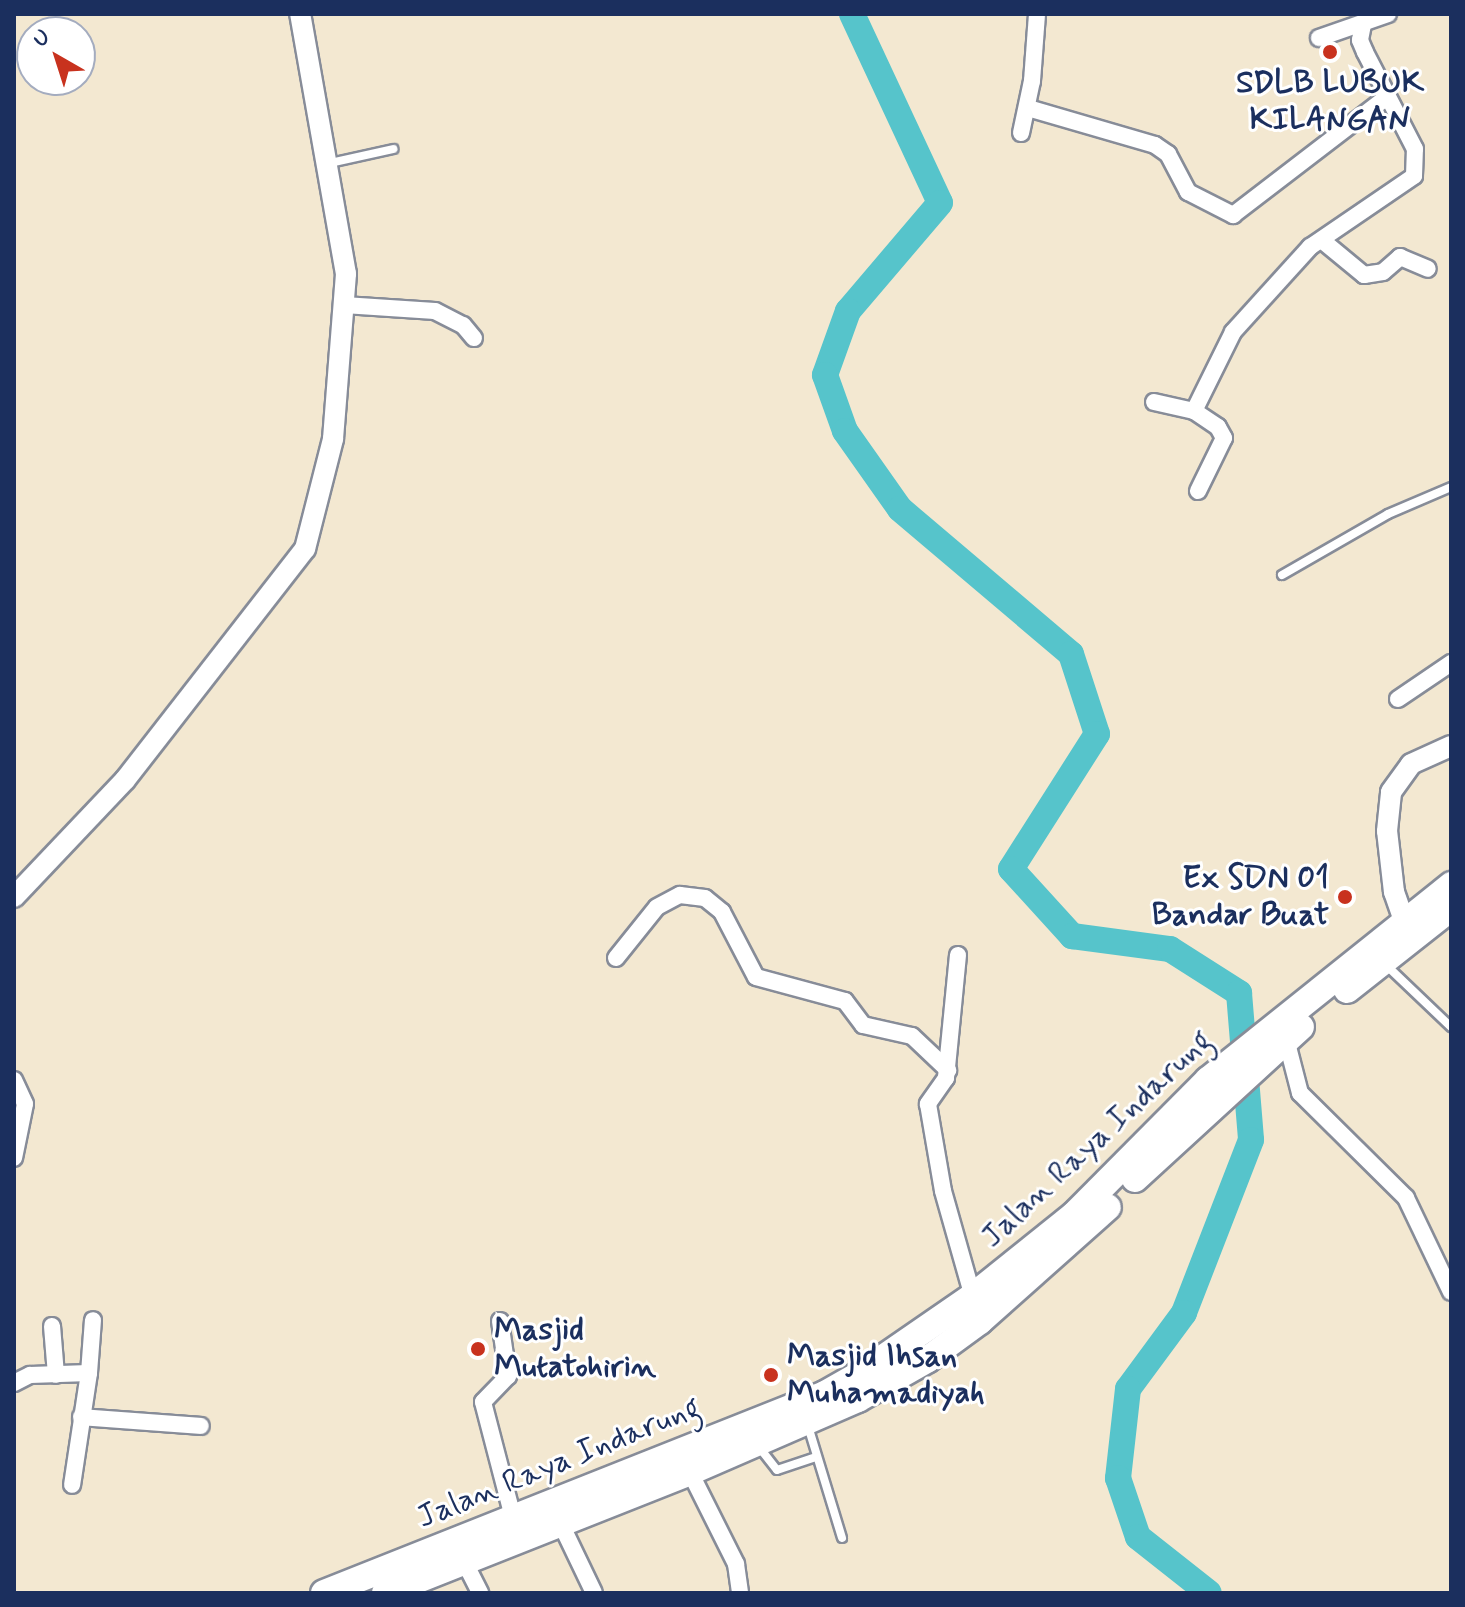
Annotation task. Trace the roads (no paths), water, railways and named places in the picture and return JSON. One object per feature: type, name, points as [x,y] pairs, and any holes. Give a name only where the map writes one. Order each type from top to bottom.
[{"type":"highway","name":"Jalan Raya Indarung","points":[[324,1593],[825,1394],[977,1308],[1085,1230],[1278,1038],[1407,930],[1451,885]]},
{"type":"highway","name":"Jalan Raya Indarung","points":[[385,1593],[690,1472],[807,1421],[928,1359],[1208,1080],[1278,1038],[1383,961],[1407,930],[1451,908]]},
{"type":"street","points":[[14,897],[125,780],[305,549],[333,439],[346,274],[330,163],[300,14]]},
{"type":"street","points":[[1021,133],[1028,108],[1037,14]]},
{"type":"street","points":[[1319,38],[1388,14]]},
{"type":"street","points":[[1194,411],[1238,325],[1310,247],[1324,242],[1414,176],[1415,149],[1360,40],[1363,24]]},
{"type":"street","points":[[1028,108],[1155,145],[1168,154],[1188,192],[1233,215],[1388,96]]},
{"type":"street","points":[[1324,242],[1364,275],[1383,272],[1400,257],[1428,269]]},
{"type":"street","points":[[344,305],[435,311],[463,325],[474,338]]},
{"type":"street","points":[[1154,402],[1194,411],[1218,427],[1224,438],[1198,491]]},
{"type":"street","points":[[1398,699],[1451,663]]},
{"type":"street","points":[[1407,930],[1387,831],[1391,792],[1411,764],[1451,746]]},
{"type":"street","points":[[616,958],[657,907],[680,895],[705,898],[722,912],[756,977],[845,1001],[863,1025],[912,1036],[948,1070]]},
{"type":"street","points":[[958,955],[948,1070],[928,1104],[936,1161],[977,1308]]},
{"type":"street","points":[[1278,1038],[1300,1093],[1406,1198],[1451,1292]]},
{"type":"street","points":[[14,1080],[25,1104],[14,1158]]},
{"type":"street","points":[[72,1485],[89,1373],[93,1320]]},
{"type":"street","points":[[500,1321],[508,1376],[483,1402],[513,1517]]},
{"type":"street","points":[[52,1326],[56,1375]]},
{"type":"street","points":[[14,1383],[30,1375],[89,1373]]},
{"type":"street","points":[[81,1417],[201,1426]]},
{"type":"street","points":[[690,1472],[736,1564],[740,1593]]},
{"type":"street","points":[[561,1524],[594,1593]]},
{"type":"street","points":[[464,1561],[480,1593]]},
{"type":"lane","points":[[330,163],[393,149]]},
{"type":"lane","points":[[1282,575],[1388,514],[1451,487]]},
{"type":"lane","points":[[1383,961],[1451,1027]]},
{"type":"lane","points":[[807,1421],[842,1538]]},
{"type":"lane","points":[[757,1443],[777,1470],[816,1457]]},
{"type":"waterway","points":[[852,14],[940,203],[848,311],[825,375],[845,431],[900,509],[1071,654],[1097,734],[1011,869],[1072,936],[1170,949],[1239,993],[1251,1140],[1184,1313],[1128,1389],[1118,1478],[1138,1537],[1209,1593]]},
{"type":"place","name":"SDLB LUBUK KILANGAN","points":[[1330,52]]},
{"type":"place","name":"Ex SDN 01 Bandar Buat","points":[[1345,897]]},
{"type":"place","name":"Masjid Mutatohirin","points":[[478,1349]]},
{"type":"place","name":"Masjid Ihsan Muhamadiyah","points":[[771,1375]]}]
